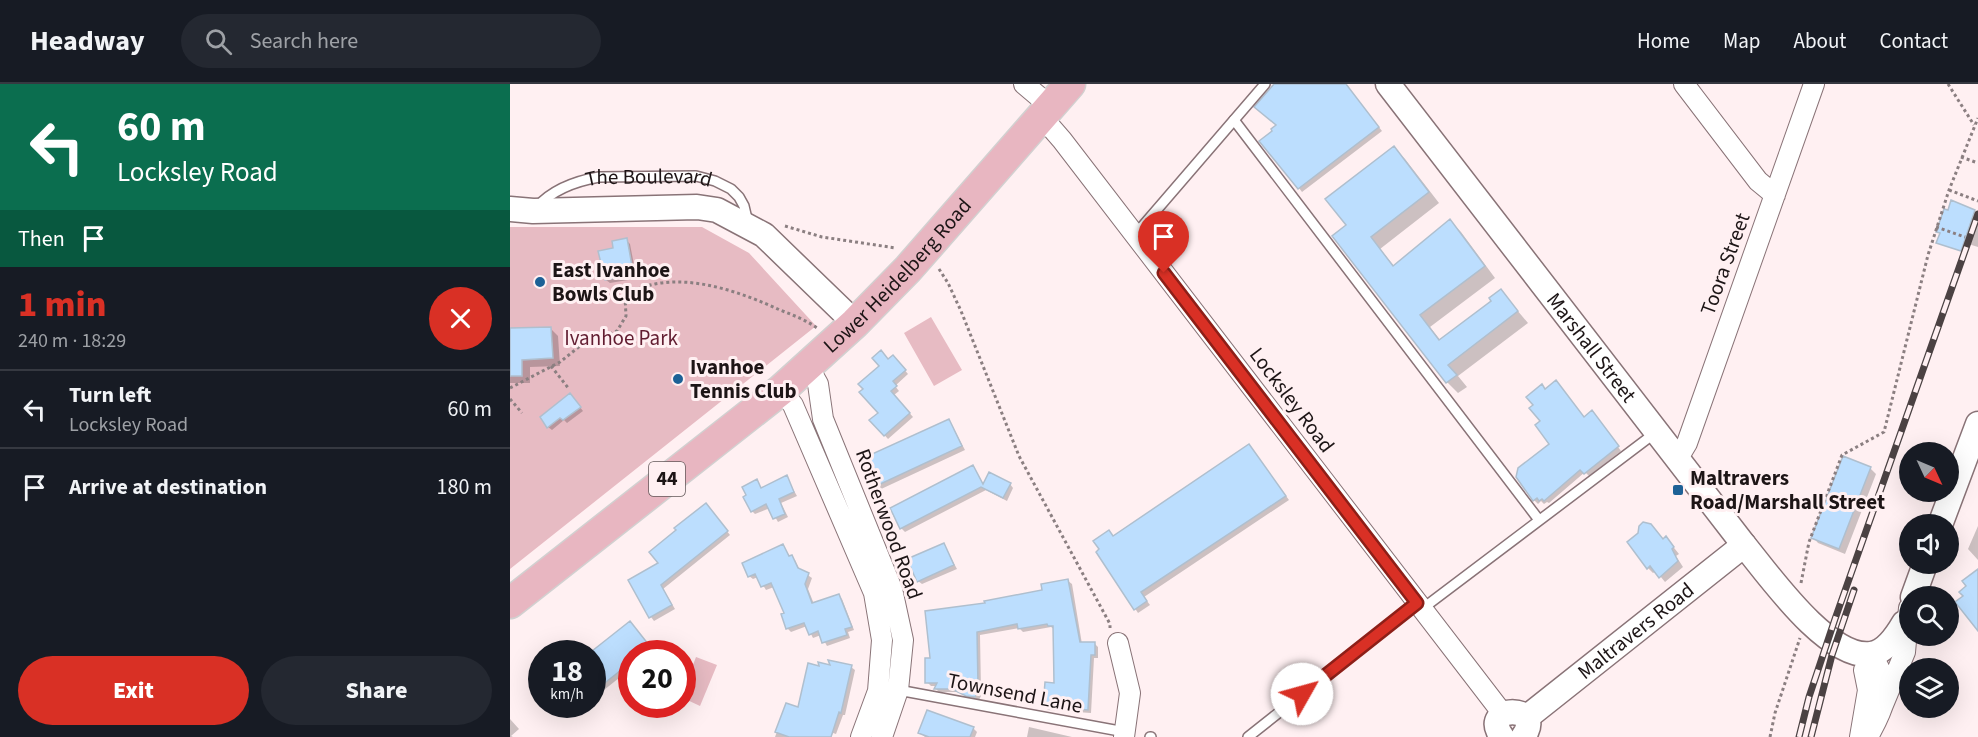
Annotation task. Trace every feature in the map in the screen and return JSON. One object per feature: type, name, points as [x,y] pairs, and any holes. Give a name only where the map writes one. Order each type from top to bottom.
[{"type":"main road","name":"Lower Heidelberg Road","points":[[510,603],[781,390],[845,332],[914,262],[1070,84]]},
{"type":"street","name":"Locksley Road","points":[[1024,84],[1046,112],[1062,140],[1420,606],[1509,730]]},
{"type":"street","name":"Marshall Street","points":[[1388,84],[1744,545],[1800,609],[1836,643],[1862,653],[1872,664]]},
{"type":"street","points":[[1684,84],[1758,181],[1775,195]]},
{"type":"street","name":"Toora Street","points":[[1677,458],[1687,442],[1814,84]]},
{"type":"street","name":"The Boulevard","points":[[521,210],[706,208],[717,210],[756,230],[845,332]]},
{"type":"street","name":"Rotherwood Road","points":[[808,366],[818,384],[823,419],[891,589],[903,640],[898,690],[882,737]]},
{"type":"street","name":"Rotherwood Road","points":[[781,390],[793,405],[874,593],[882,640],[878,691],[861,737]]},
{"type":"street","points":[[1944,514],[1978,424]]},
{"type":"street","name":"Maltravers Road","points":[[1509,730],[1744,545]]},
{"type":"street","points":[[1872,664],[1888,663],[1899,636]]},
{"type":"street","points":[[1114,638],[1130,693],[1124,734]]},
{"type":"street","points":[[1868,737],[1905,652],[1905,646]]},
{"type":"street","points":[[1872,664],[1885,681],[1886,692],[1880,712]]},
{"type":"street","points":[[1860,737],[1872,664]]},
{"type":"lane","points":[[1135,235],[1265,84]]},
{"type":"lane","points":[[1234,120],[1539,520]]},
{"type":"lane","name":"The Boulevard","points":[[521,210],[560,189],[599,177],[696,176],[715,181],[739,197],[756,230]]},
{"type":"lane","points":[[1248,737],[1420,606],[1657,431]]},
{"type":"lane","name":"Townsend Lane","points":[[898,690],[1124,734]]},
{"type":"path","points":[[1948,84],[1974,124]]},
{"type":"path","points":[[1770,737],[1800,609],[1809,542],[1842,455],[1884,432],[1936,227],[1961,157],[1978,118]]},
{"type":"path","points":[[1961,157],[1978,163]]},
{"type":"path","points":[[1949,190],[1976,200]]},
{"type":"path","points":[[756,230],[779,225],[822,237],[890,245],[897,249]]},
{"type":"path","points":[[1936,227],[1965,237]]},
{"type":"path","points":[[938,268],[961,311],[1019,456],[1110,624],[1114,638]]},
{"type":"path","points":[[510,388],[551,366],[580,346],[616,332],[626,316],[625,296],[628,292],[657,284],[692,283],[726,290],[811,323],[845,332]]},
{"type":"path","points":[[551,366],[569,389]]},
{"type":"path","points":[[510,399],[522,413]]},
{"type":"green space","name":"Ivanhoe Park","points":[[510,227],[702,227],[749,253],[816,326],[510,569]]},
{"type":"green space","points":[[931,317],[962,370],[934,386],[904,333]]},
{"type":"green space","points":[[696,657],[717,665],[700,706],[696,704]]},
{"type":"building","points":[[1274,84],[1346,84],[1379,127],[1298,189],[1259,141],[1276,125],[1254,107]]},
{"type":"building","points":[[1394,146],[1429,192],[1371,237],[1393,266],[1450,219],[1485,266],[1420,315],[1439,340],[1491,301],[1489,298],[1501,289],[1518,311],[1448,365],[1457,375],[1446,383],[1332,236],[1346,225],[1325,199]]},
{"type":"building","points":[[1951,200],[1975,210],[1961,251],[1936,243],[1940,233],[1936,232],[1944,209],[1948,210]]},
{"type":"building","points":[[627,238],[632,275],[605,280],[598,251],[613,248],[612,241]]},
{"type":"building","name":"East Ivanhoe Bowls Club","points":[[551,327],[553,358],[522,360],[522,376],[510,376],[510,328]]},
{"type":"building","points":[[881,350],[888,359],[893,355],[906,370],[893,381],[897,386],[891,391],[910,413],[884,436],[869,420],[878,413],[859,392],[863,389],[858,384],[879,366],[872,358]]},
{"type":"building","points":[[1556,380],[1584,417],[1592,410],[1619,446],[1584,474],[1580,470],[1544,501],[1542,499],[1539,501],[1537,498],[1533,501],[1516,477],[1518,468],[1549,444],[1535,425],[1540,421],[1529,408],[1533,405],[1526,397],[1542,384],[1545,389]]},
{"type":"building","points":[[570,393],[581,407],[547,428],[540,417]]},
{"type":"building","points":[[949,419],[962,446],[874,487],[861,459]]},
{"type":"building","points":[[1249,444],[1286,496],[1141,592],[1147,601],[1134,610],[1096,552],[1099,549],[1093,541],[1109,530],[1113,536]]},
{"type":"building","points":[[1843,456],[1871,467],[1839,549],[1811,538]]},
{"type":"building","points":[[973,465],[983,484],[989,472],[1011,483],[1003,498],[981,487],[900,529],[890,508]]},
{"type":"building","points":[[787,475],[794,492],[779,499],[785,514],[773,519],[766,504],[751,512],[743,497],[746,495],[742,487],[757,479],[761,488]]},
{"type":"building","points":[[706,503],[728,531],[661,585],[672,605],[649,618],[628,580],[658,563],[649,552],[676,530],[674,528]]},
{"type":"building","points":[[1643,522],[1651,524],[1663,539],[1666,536],[1674,547],[1672,549],[1678,561],[1659,578],[1650,566],[1647,569],[1627,542],[1638,533],[1639,526]]},
{"type":"building","points":[[944,543],[954,565],[917,582],[907,559]]},
{"type":"building","points":[[783,544],[789,556],[792,555],[798,568],[809,573],[805,584],[812,603],[839,594],[852,627],[845,629],[847,635],[822,643],[818,631],[809,635],[804,623],[786,629],[781,614],[784,613],[771,583],[761,587],[755,574],[748,577],[742,563]]},
{"type":"building","points":[[1978,569],[1978,631],[1959,607],[1959,599],[1963,596],[1959,592],[1966,586],[1962,581]]},
{"type":"building","points":[[1068,579],[1080,642],[1095,642],[1095,655],[1091,655],[1088,710],[1043,706],[1045,682],[1054,683],[1053,626],[1047,624],[1018,629],[1017,624],[977,632],[978,686],[980,687],[975,697],[966,696],[952,689],[934,689],[937,683],[925,683],[925,658],[930,658],[925,611],[985,603],[984,601],[1042,590],[1041,584]]},
{"type":"building","points":[[630,621],[645,640],[618,640],[618,673],[606,682],[606,640]]},
{"type":"building","points":[[828,660],[852,665],[841,713],[839,712],[831,737],[789,737],[775,732],[786,703],[798,707],[808,663],[819,666],[818,662],[830,665]]},
{"type":"building","points":[[927,710],[974,727],[970,737],[929,737],[918,733]]},
{"type":"railway","points":[[1799,737],[1809,697],[1835,619],[1978,214]]},
{"type":"railway","points":[[1811,737],[1832,655],[1854,590]]},
{"type":"place","name":"East Ivanhoe Bowls Club","points":[[540,282]]},
{"type":"place","name":"Ivanhoe Tennis Club","points":[[678,379]]},
{"type":"place","name":"Maltravers Road/Marshall Street","points":[[1678,490]]},
{"type":"route","points":[[1164,273],[1417,603],[1302,694]]}]
